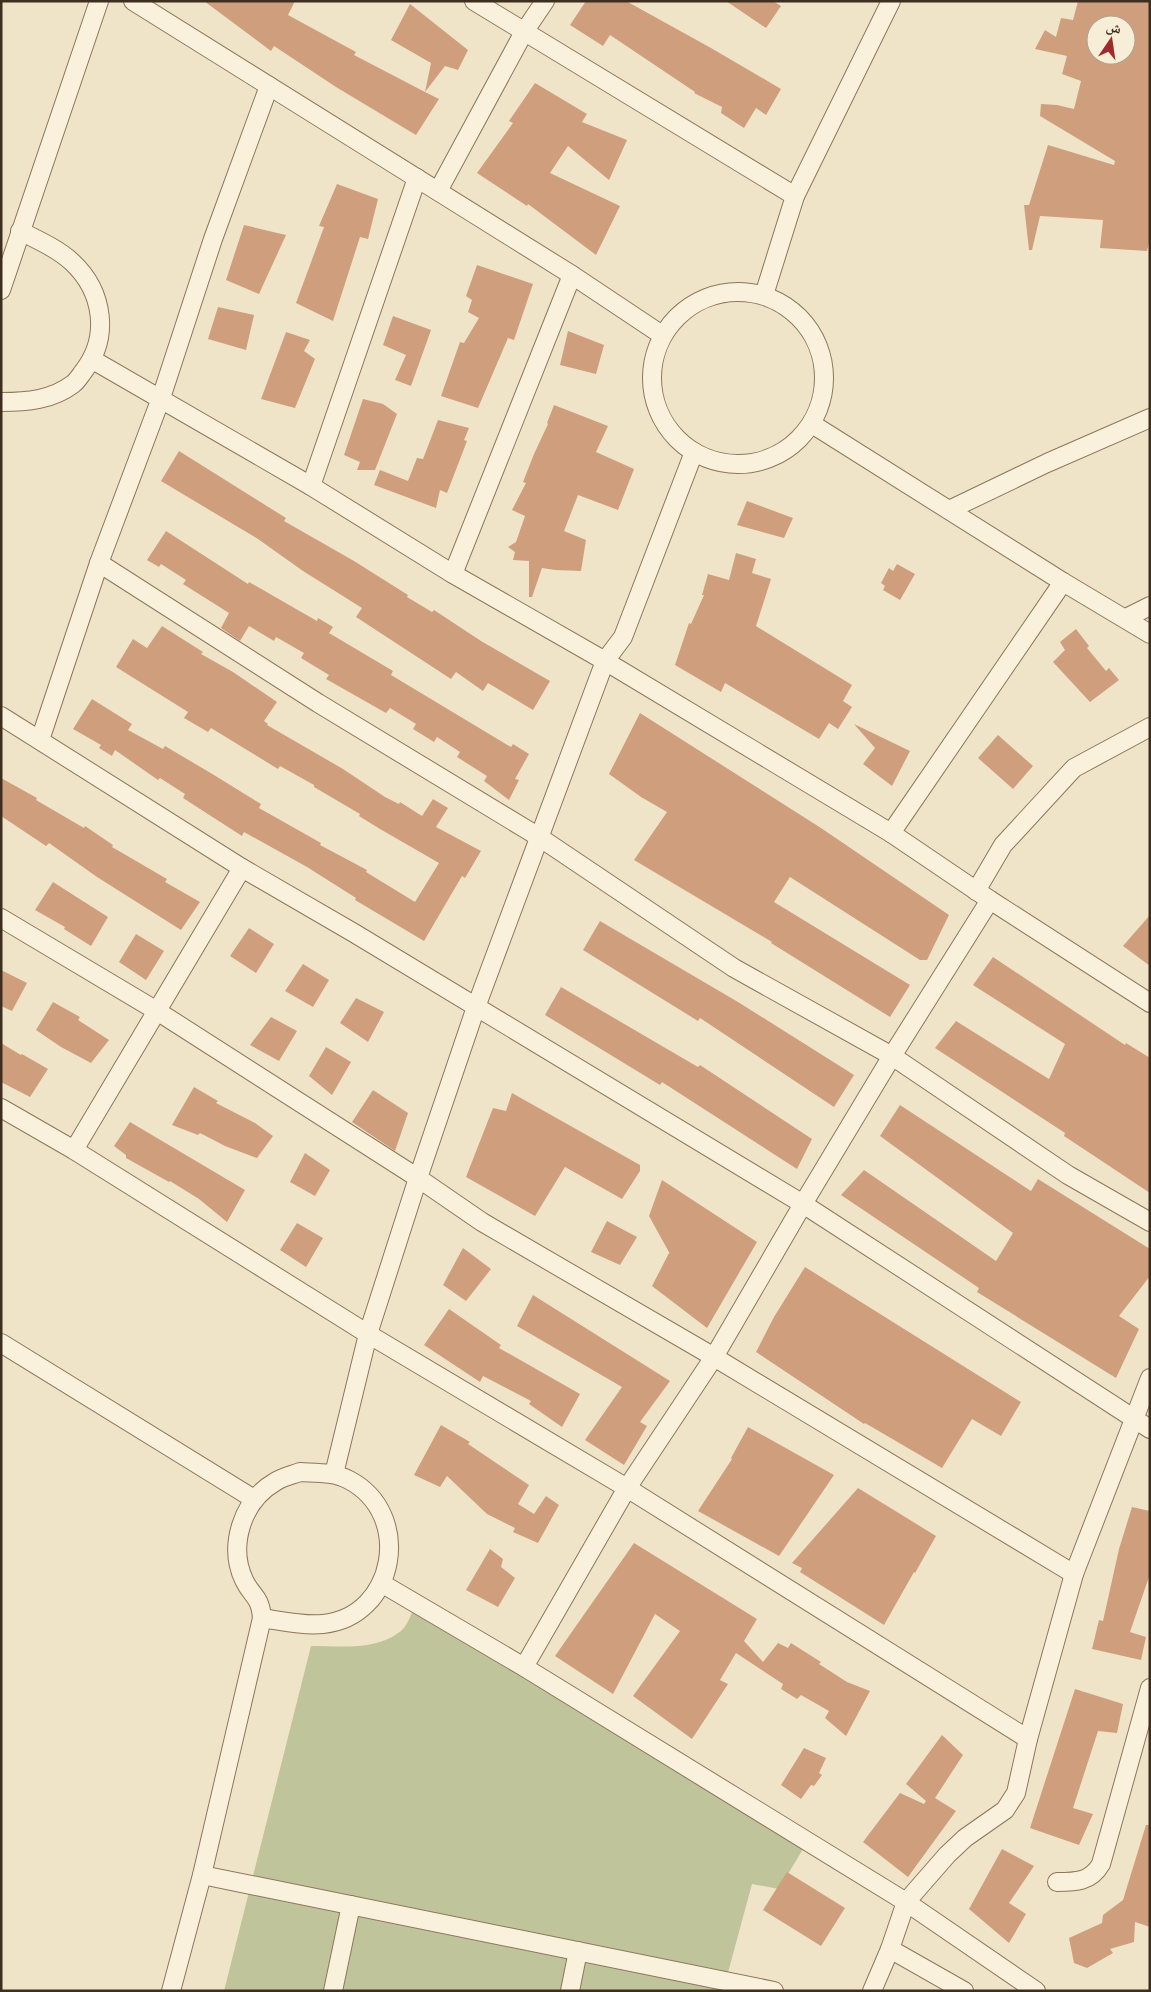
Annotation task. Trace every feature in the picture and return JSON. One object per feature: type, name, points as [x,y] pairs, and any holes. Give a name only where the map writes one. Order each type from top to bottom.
[{"type":"street","points":[[1,290],[99,1]]},
{"type":"street","points":[[133,1],[572,275],[662,335]]},
{"type":"street","points":[[474,1],[795,196]]},
{"type":"street","points":[[438,191],[524,32],[545,1]]},
{"type":"street","points":[[764,295],[795,196],[889,2]]},
{"type":"street","points":[[40,740],[99,563],[161,398],[213,239],[269,86]]},
{"type":"street","points":[[311,486],[417,178]]},
{"type":"street","points":[[1,402],[28,402],[51,396],[74,383],[93,360],[100,333],[99,307],[89,283],[72,262],[56,250],[20,231]]},
{"type":"street","points":[[453,574],[572,275]]},
{"type":"street","points":[[733,292],[764,295],[801,318],[816,340],[824,366],[824,392],[812,424],[800,439],[777,455],[750,464],[723,463],[694,452],[675,437],[659,415],[652,388],[653,361],[662,335],[675,318],[692,304],[712,295],[733,292]]},
{"type":"street","points":[[93,360],[311,486],[453,574],[605,661],[891,833],[983,896],[1150,1003]]},
{"type":"street","points":[[949,510],[1047,463],[1150,418]]},
{"type":"street","points":[[812,424],[1063,582],[1150,634]]},
{"type":"street","points":[[334,1474],[368,1334],[476,1007],[605,661],[623,637],[694,452]]},
{"type":"street","points":[[99,563],[318,703],[539,837],[734,968],[892,1056],[1068,1175],[1150,1222]]},
{"type":"street","points":[[891,833],[1063,582]]},
{"type":"street","points":[[1126,618],[1150,606]]},
{"type":"street","points":[[1,716],[242,868],[354,933],[803,1204],[1142,1424]]},
{"type":"street","points":[[524,1667],[627,1488],[714,1357],[892,1056],[983,896],[1003,846],[1074,768],[1150,727]]},
{"type":"street","points":[[74,1150],[242,868]]},
{"type":"street","points":[[1,918],[157,1011],[418,1178],[482,1222],[714,1357],[1074,1574]]},
{"type":"street","points":[[1,1108],[74,1150],[368,1334],[627,1488],[1028,1740]]},
{"type":"street","points":[[1,1343],[254,1499]]},
{"type":"street","points":[[872,1991],[906,1902],[947,1854],[965,1838],[1005,1810],[1016,1793],[1028,1740],[1074,1574],[1142,1424],[1150,1378]]},
{"type":"street","points":[[171,1991],[202,1875],[262,1618],[261,1604],[244,1580],[236,1553],[240,1524],[254,1499],[275,1482],[300,1472],[334,1474],[350,1480],[368,1494],[382,1513],[389,1534],[390,1557],[381,1583],[374,1596],[360,1610],[343,1619],[324,1624],[304,1624],[262,1618]]},
{"type":"street","points":[[381,1583],[524,1667],[906,1902],[1036,1991]]},
{"type":"street","points":[[1057,1882],[1077,1882],[1090,1877],[1101,1864],[1150,1688]]},
{"type":"street","points":[[202,1875],[774,1991]]},
{"type":"street","points":[[333,1991],[351,1905]]},
{"type":"street","points":[[890,1948],[964,1991]]},
{"type":"street","points":[[570,1991],[578,1951]]},
{"type":"green space","points":[[414,1608],[803,1849],[779,1889],[752,1884],[723,1991],[224,1991],[311,1646],[346,1647],[381,1642],[403,1629]]},
{"type":"building","points":[[204,1],[295,1],[288,15],[356,52],[354,55],[439,99],[416,135],[336,87],[274,46],[271,51]]},
{"type":"building","points":[[586,1],[626,1],[781,89],[766,115],[756,108],[744,128],[721,113],[722,107],[694,93],[610,35],[603,46],[570,25]]},
{"type":"building","points":[[726,1],[773,1],[781,6],[766,28]]},
{"type":"building","points":[[1078,1],[1150,1],[1150,238],[1147,251],[1100,248],[1103,220],[1040,216],[1032,250],[1029,250],[1024,205],[1029,205],[1048,145],[1114,165],[1115,161],[1040,116],[1041,104],[1074,109],[1081,81],[1062,74],[1067,56],[1035,49],[1045,30],[1056,37],[1061,18],[1073,20]]},
{"type":"building","points":[[410,4],[468,50],[458,70],[445,66],[425,92],[431,63],[391,40]]},
{"type":"building","points":[[535,83],[587,114],[582,122],[627,140],[609,180],[568,146],[550,173],[620,206],[596,255],[528,204],[527,206],[477,173],[513,123],[509,121]]},
{"type":"building","points":[[337,184],[378,199],[368,239],[360,237],[333,321],[296,303],[324,227],[319,226]]},
{"type":"building","points":[[244,225],[286,235],[259,294],[226,280]]},
{"type":"building","points":[[477,265],[533,284],[514,340],[508,338],[478,408],[441,396],[460,342],[464,343],[479,318],[468,312],[472,300],[466,296]]},
{"type":"building","points":[[218,307],[254,315],[246,350],[208,339]]},
{"type":"building","points":[[393,316],[431,330],[411,386],[395,380],[406,355],[383,345]]},
{"type":"building","points":[[568,331],[604,345],[596,374],[560,365]]},
{"type":"building","points":[[286,332],[310,340],[304,351],[315,359],[295,408],[261,399]]},
{"type":"building","points":[[363,399],[383,404],[397,414],[375,470],[357,470],[360,462],[344,455]]},
{"type":"building","points":[[554,405],[608,426],[596,452],[634,469],[618,510],[578,495],[564,531],[586,540],[581,571],[542,568],[532,597],[529,597],[529,561],[513,560],[515,552],[508,547],[516,542],[525,516],[512,510],[526,483],[523,482],[548,424]]},
{"type":"building","points":[[438,420],[469,428],[464,440],[467,441],[447,493],[440,490],[436,508],[374,485],[380,470],[408,481],[417,458],[423,459]]},
{"type":"building","points":[[179,451],[286,518],[284,521],[354,561],[408,595],[407,597],[432,612],[434,610],[481,641],[550,681],[533,710],[488,683],[483,691],[456,672],[451,679],[356,617],[362,608],[303,571],[258,539],[161,481]]},
{"type":"building","points":[[747,501],[793,518],[784,538],[737,525]]},
{"type":"building","points":[[166,531],[248,584],[249,582],[317,621],[318,618],[333,627],[329,633],[393,671],[391,675],[511,747],[513,744],[529,754],[515,779],[519,780],[509,800],[484,781],[487,776],[457,757],[460,752],[437,737],[434,742],[413,729],[416,724],[390,708],[386,713],[326,679],[329,675],[301,658],[304,653],[276,637],[274,641],[249,626],[240,641],[221,628],[229,613],[183,584],[186,580],[161,564],[159,567],[147,560]]},
{"type":"building","points":[[736,553],[756,559],[752,573],[771,579],[756,626],[852,685],[843,701],[852,707],[838,729],[829,723],[819,739],[725,683],[721,692],[675,665],[689,623],[691,624],[704,595],[702,595],[708,574],[729,580]]},
{"type":"building","points":[[897,564],[915,574],[900,600],[883,590],[885,586],[881,583],[889,568],[893,571]]},
{"type":"building","points":[[162,626],[203,652],[201,654],[233,672],[277,702],[264,721],[267,725],[343,769],[385,797],[399,804],[400,802],[422,816],[433,799],[448,808],[436,827],[481,851],[465,878],[462,876],[424,941],[355,900],[356,898],[307,867],[244,832],[242,836],[183,798],[185,794],[160,778],[158,780],[115,750],[112,756],[99,748],[101,745],[73,729],[92,699],[132,724],[128,730],[163,749],[165,746],[214,775],[261,804],[259,808],[321,843],[320,845],[367,870],[366,872],[415,902],[439,863],[359,816],[360,814],[314,787],[314,785],[280,766],[278,769],[211,728],[208,732],[184,718],[188,712],[116,667],[133,639],[147,648]]},
{"type":"building","points":[[1076,629],[1089,646],[1087,648],[1106,671],[1109,668],[1119,680],[1090,702],[1053,662],[1065,650],[1060,642]]},
{"type":"building","points":[[640,713],[821,828],[949,915],[927,960],[920,960],[790,877],[774,902],[910,985],[890,1017],[772,942],[634,860],[667,812],[641,797],[609,774]]},
{"type":"building","points":[[854,724],[910,751],[892,786],[863,764],[875,748]]},
{"type":"building","points":[[998,735],[1033,766],[1013,789],[978,758]]},
{"type":"building","points":[[1,778],[84,828],[85,826],[113,845],[112,847],[167,879],[165,882],[200,902],[181,930],[97,877],[49,843],[46,846],[1,816]]},
{"type":"building","points":[[53,882],[108,917],[91,946],[64,929],[65,927],[35,910]]},
{"type":"building","points":[[1150,915],[1150,966],[1123,946]]},
{"type":"building","points":[[600,921],[738,1002],[854,1075],[834,1107],[700,1018],[698,1021],[583,950]]},
{"type":"building","points":[[249,928],[274,944],[256,973],[230,956]]},
{"type":"building","points":[[136,934],[164,951],[146,980],[119,962]]},
{"type":"building","points":[[993,957],[1125,1045],[1126,1043],[1150,1058],[1150,1193],[1064,1136],[1065,1133],[935,1048],[956,1021],[1049,1079],[1065,1044],[973,985]]},
{"type":"building","points":[[303,964],[329,980],[313,1007],[285,991]]},
{"type":"building","points":[[1,970],[27,983],[12,1011],[1,1006]]},
{"type":"building","points":[[561,987],[698,1067],[700,1065],[812,1139],[797,1169],[662,1082],[660,1085],[545,1015]]},
{"type":"building","points":[[356,998],[384,1012],[368,1042],[340,1023]]},
{"type":"building","points":[[53,1002],[80,1017],[78,1020],[109,1040],[91,1063],[61,1047],[36,1030]]},
{"type":"building","points":[[271,1017],[297,1031],[279,1061],[250,1045]]},
{"type":"building","points":[[1,1043],[48,1069],[30,1097],[1,1082]]},
{"type":"building","points":[[326,1047],[351,1062],[332,1095],[309,1076]]},
{"type":"building","points":[[194,1087],[218,1101],[216,1103],[255,1123],[273,1136],[257,1158],[225,1146],[200,1133],[198,1135],[172,1125]]},
{"type":"building","points":[[373,1090],[408,1113],[395,1151],[352,1122]]},
{"type":"building","points":[[512,1093],[640,1165],[640,1171],[622,1199],[565,1167],[535,1216],[466,1177],[493,1108],[506,1111]]},
{"type":"building","points":[[900,1105],[1031,1191],[1038,1179],[1150,1249],[1150,1276],[1119,1316],[1139,1329],[1116,1378],[977,1292],[979,1288],[841,1195],[864,1170],[996,1261],[1013,1233],[880,1136]]},
{"type":"building","points":[[130,1122],[245,1190],[227,1222],[199,1199],[126,1158],[126,1155],[114,1146]]},
{"type":"building","points":[[305,1153],[330,1170],[315,1196],[290,1182]]},
{"type":"building","points":[[662,1180],[757,1242],[707,1328],[652,1286],[670,1254],[649,1216]]},
{"type":"building","points":[[607,1221],[637,1237],[620,1265],[591,1252]]},
{"type":"building","points":[[297,1223],[323,1238],[306,1267],[280,1250]]},
{"type":"building","points":[[463,1248],[491,1269],[466,1301],[443,1285]]},
{"type":"building","points":[[805,1267],[1021,1402],[1001,1436],[972,1419],[942,1468],[864,1424],[756,1352],[774,1317]]},
{"type":"building","points":[[533,1295],[670,1381],[640,1422],[647,1426],[624,1465],[585,1440],[622,1387],[517,1326]]},
{"type":"building","points":[[449,1309],[501,1345],[499,1348],[580,1394],[562,1427],[529,1404],[531,1401],[483,1376],[480,1382],[424,1345]]},
{"type":"building","points":[[441,1425],[470,1442],[468,1444],[529,1485],[518,1504],[534,1514],[546,1496],[559,1505],[538,1543],[513,1532],[515,1528],[487,1514],[447,1476],[440,1487],[414,1475]]},
{"type":"building","points":[[748,1427],[834,1475],[779,1556],[698,1511],[732,1459]]},
{"type":"building","points":[[858,1488],[936,1536],[884,1625],[800,1572],[802,1568],[792,1563]]},
{"type":"building","points":[[1132,1507],[1150,1511],[1150,1574],[1130,1632],[1146,1637],[1141,1660],[1092,1649],[1099,1620],[1103,1621],[1119,1549]]},
{"type":"building","points":[[634,1543],[757,1619],[744,1641],[763,1662],[778,1643],[788,1648],[791,1643],[821,1662],[819,1664],[847,1682],[870,1691],[846,1736],[825,1718],[829,1711],[801,1695],[797,1699],[781,1689],[783,1684],[736,1653],[720,1680],[728,1684],[692,1739],[633,1696],[680,1631],[655,1614],[613,1694],[555,1656]]},
{"type":"building","points":[[490,1549],[503,1559],[501,1567],[515,1578],[498,1607],[466,1590]]},
{"type":"building","points":[[1075,1689],[1123,1704],[1117,1733],[1098,1731],[1073,1808],[1093,1814],[1079,1845],[1030,1828]]},
{"type":"building","points":[[942,1735],[963,1755],[935,1798],[956,1811],[908,1877],[863,1842],[900,1793],[924,1804],[926,1801],[906,1784]]},
{"type":"building","points":[[804,1748],[826,1758],[819,1773],[822,1775],[814,1786],[811,1785],[801,1799],[781,1785]]},
{"type":"building","points":[[1146,1825],[1150,1825],[1150,1927],[1135,1922],[1134,1942],[1110,1949],[1113,1953],[1087,1968],[1074,1963],[1069,1938],[1102,1923],[1103,1915],[1123,1900]]},
{"type":"building","points":[[1002,1849],[1034,1866],[1009,1903],[1026,1914],[1009,1943],[969,1909]]},
{"type":"building","points":[[787,1872],[845,1908],[821,1946],[763,1910]]}]
